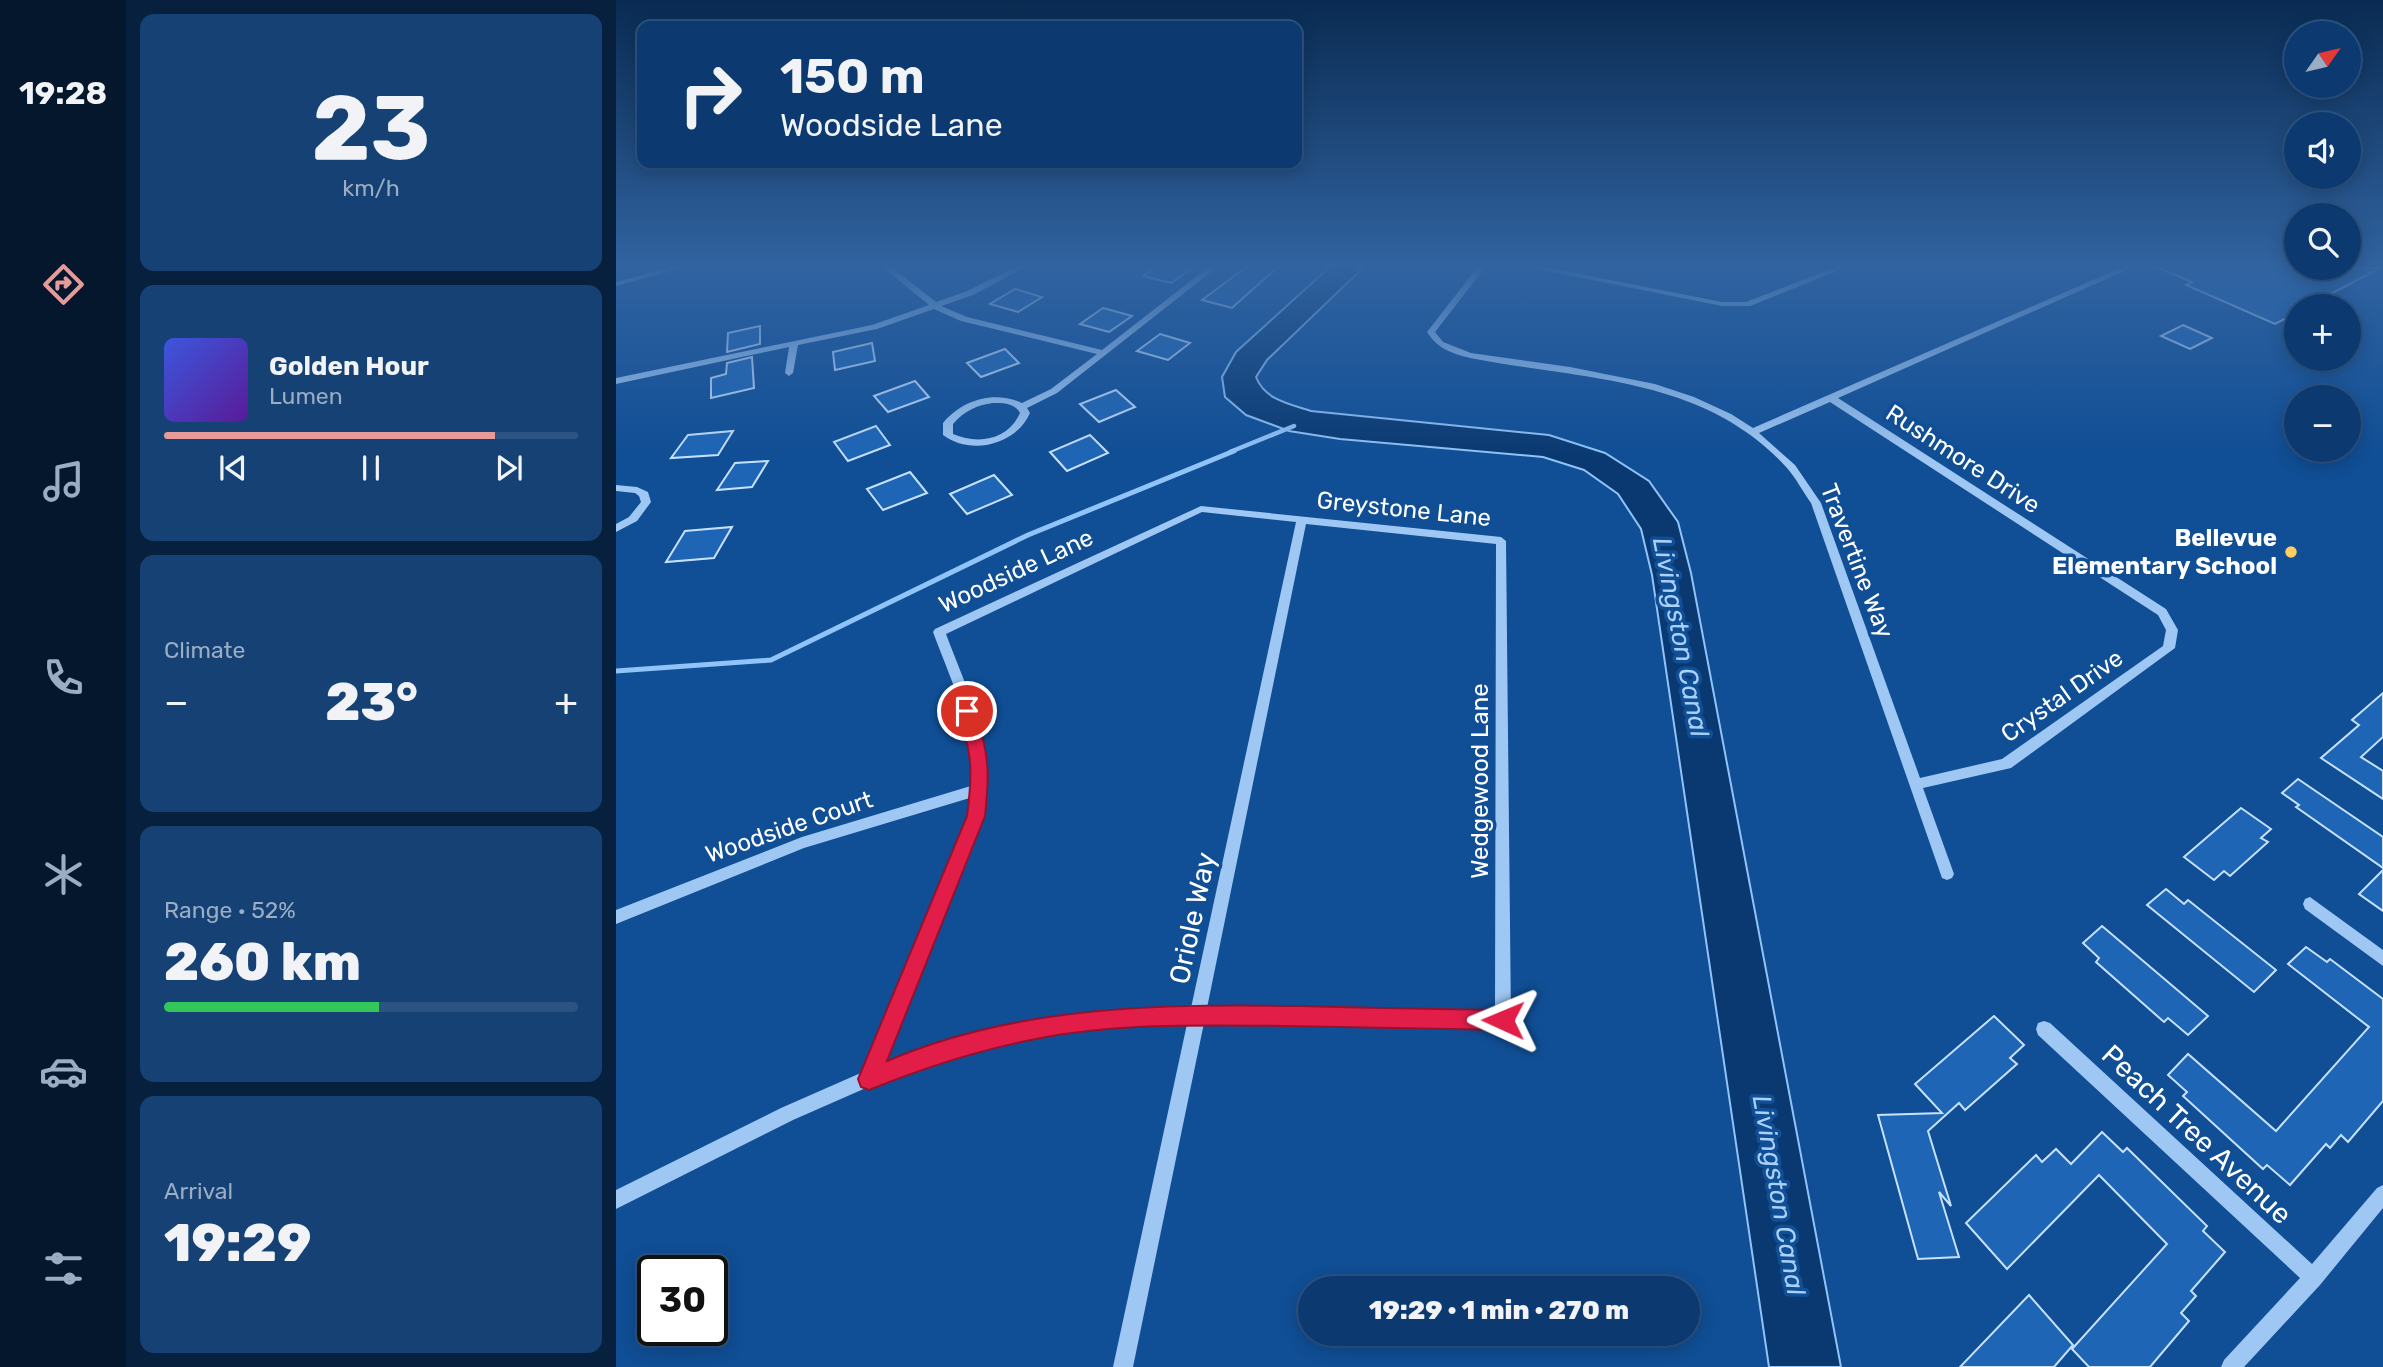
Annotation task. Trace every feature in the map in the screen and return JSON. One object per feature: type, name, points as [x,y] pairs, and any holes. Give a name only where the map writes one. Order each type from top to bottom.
[{"type":"street","points":[[616,382],[866,329]]},
{"type":"street","points":[[999,329],[1105,353]]},
{"type":"street","points":[[1022,407],[1025,413],[1023,422],[1006,435],[993,440],[959,442],[948,435],[946,428],[953,415],[976,403],[999,400],[1022,407],[1054,391],[1136,329]]},
{"type":"street","name":"Travertine Way","points":[[1433,329],[1430,332],[1440,345],[1474,356],[1638,381],[1689,396],[1753,432],[1805,483],[1816,503],[1947,874]]},
{"type":"street","points":[[1753,432],[1989,329]]},
{"type":"street","points":[[789,373],[794,344]]},
{"type":"street","name":"Rushmore Drive","points":[[1831,398],[2162,612],[2172,630]]},
{"type":"street","points":[[616,488],[637,490],[644,495],[646,502],[633,519],[616,529]]},
{"type":"street","points":[[1201,509],[1302,519]]},
{"type":"street","name":"Woodside Lane","points":[[869,1079],[976,816],[981,774],[976,737],[939,632],[1201,509]]},
{"type":"street","name":"Greystone Lane","points":[[1302,519],[1501,541]]},
{"type":"street","name":"Oriole Way","points":[[1123,1367],[1302,519]]},
{"type":"street","name":"Wedgewood Lane","points":[[1199,1014],[1503,1020],[1501,541]]},
{"type":"street","name":"Crystal Drive","points":[[1917,784],[2006,764],[2169,648],[2172,630]]},
{"type":"street","name":"Woodside Court","points":[[616,917],[802,843],[980,789]]},
{"type":"street","points":[[2310,904],[2383,959]]},
{"type":"street","points":[[616,1200],[805,1106],[907,1063],[967,1044],[1037,1028],[1096,1020],[1199,1014]]},
{"type":"street","name":"Peach Tree Avenue","points":[[2044,1028],[2313,1278]]},
{"type":"street","points":[[2231,1367],[2313,1278],[2383,1194]]},
{"type":"water","name":"Livingston Canal","points":[[1262,329],[1300,329],[1267,360],[1256,377],[1265,391],[1272,396],[1311,411],[1549,435],[1605,453],[1649,481],[1678,522],[1691,573],[1841,1367],[1769,1367],[1652,575],[1641,529],[1618,494],[1584,470],[1543,457],[1340,439],[1289,431],[1246,415],[1225,397],[1222,377],[1236,352]]},
{"type":"building","points":[[760,329],[760,344],[727,352],[728,333]]},
{"type":"building","points":[[2175,329],[2191,329],[2212,338],[2190,349],[2161,336]]},
{"type":"building","points":[[1160,334],[1190,343],[1168,360],[1137,351]]},
{"type":"building","points":[[872,343],[875,361],[835,370],[833,352]]},
{"type":"building","points":[[1005,349],[1019,363],[981,377],[967,363]]},
{"type":"building","points":[[752,357],[754,388],[711,398],[711,378],[726,374],[727,363]]},
{"type":"building","points":[[915,381],[929,397],[888,412],[874,396]]},
{"type":"building","points":[[1116,390],[1135,407],[1099,422],[1080,404]]},
{"type":"building","points":[[876,426],[890,445],[848,461],[834,442]]},
{"type":"building","points":[[733,431],[718,455],[671,458],[688,435]]},
{"type":"building","points":[[1090,435],[1108,453],[1067,471],[1050,452]]},
{"type":"building","points":[[768,461],[752,487],[717,490],[735,463]]},
{"type":"building","points":[[910,472],[927,493],[883,510],[867,489]]},
{"type":"building","points":[[994,475],[1012,495],[967,514],[950,494]]},
{"type":"building","points":[[732,527],[714,558],[666,562],[685,531]]},
{"type":"building","points":[[2383,693],[2383,737],[2361,757],[2383,771],[2383,799],[2321,758],[2359,725],[2352,720]]},
{"type":"building","points":[[2298,779],[2383,837],[2383,868],[2296,807],[2299,805],[2282,793]]},
{"type":"building","points":[[2241,808],[2271,829],[2261,838],[2268,842],[2230,876],[2224,871],[2214,880],[2184,857]]},
{"type":"building","points":[[2383,870],[2383,911],[2359,894]]},
{"type":"building","points":[[2166,889],[2184,904],[2188,900],[2276,970],[2254,992],[2147,905]]},
{"type":"building","points":[[2102,926],[2208,1016],[2188,1035],[2168,1018],[2164,1022],[2096,962],[2099,958],[2083,943]]},
{"type":"building","points":[[2306,947],[2327,962],[2330,959],[2383,999],[2383,1101],[2348,1142],[2341,1135],[2330,1148],[2326,1144],[2290,1185],[2267,1165],[2263,1169],[2183,1096],[2187,1092],[2168,1075],[2188,1054],[2276,1131],[2369,1027],[2288,964]]},
{"type":"building","points":[[1994,1016],[2024,1045],[2010,1058],[2017,1064],[1965,1110],[1959,1103],[1928,1131],[1951,1206],[1939,1192],[1959,1257],[1918,1259],[1878,1115],[1942,1113],[1915,1084]]},
{"type":"building","points":[[2102,1132],[2123,1152],[2127,1148],[2207,1226],[2203,1231],[2225,1252],[2191,1291],[2196,1296],[2181,1313],[2189,1321],[2150,1367],[2089,1367],[2072,1349],[2167,1244],[2099,1175],[2007,1269],[1966,1223],[2036,1155],[2042,1162],[2056,1149],[2071,1164]]},
{"type":"building","points":[[2029,1295],[2073,1345],[2054,1367],[1960,1367]]},
{"type":"waterway","points":[[1230,452],[1294,426]]},
{"type":"waterway","points":[[616,671],[771,660],[1028,535],[1234,451]]},
{"type":"place","name":"Bellevue Elementary School","points":[[2291,552]]},
{"type":"route","points":[[967,711],[979,749],[981,774],[976,816],[869,1079],[907,1063],[967,1044],[1037,1028],[1096,1020],[1199,1014],[1503,1020]]}]
